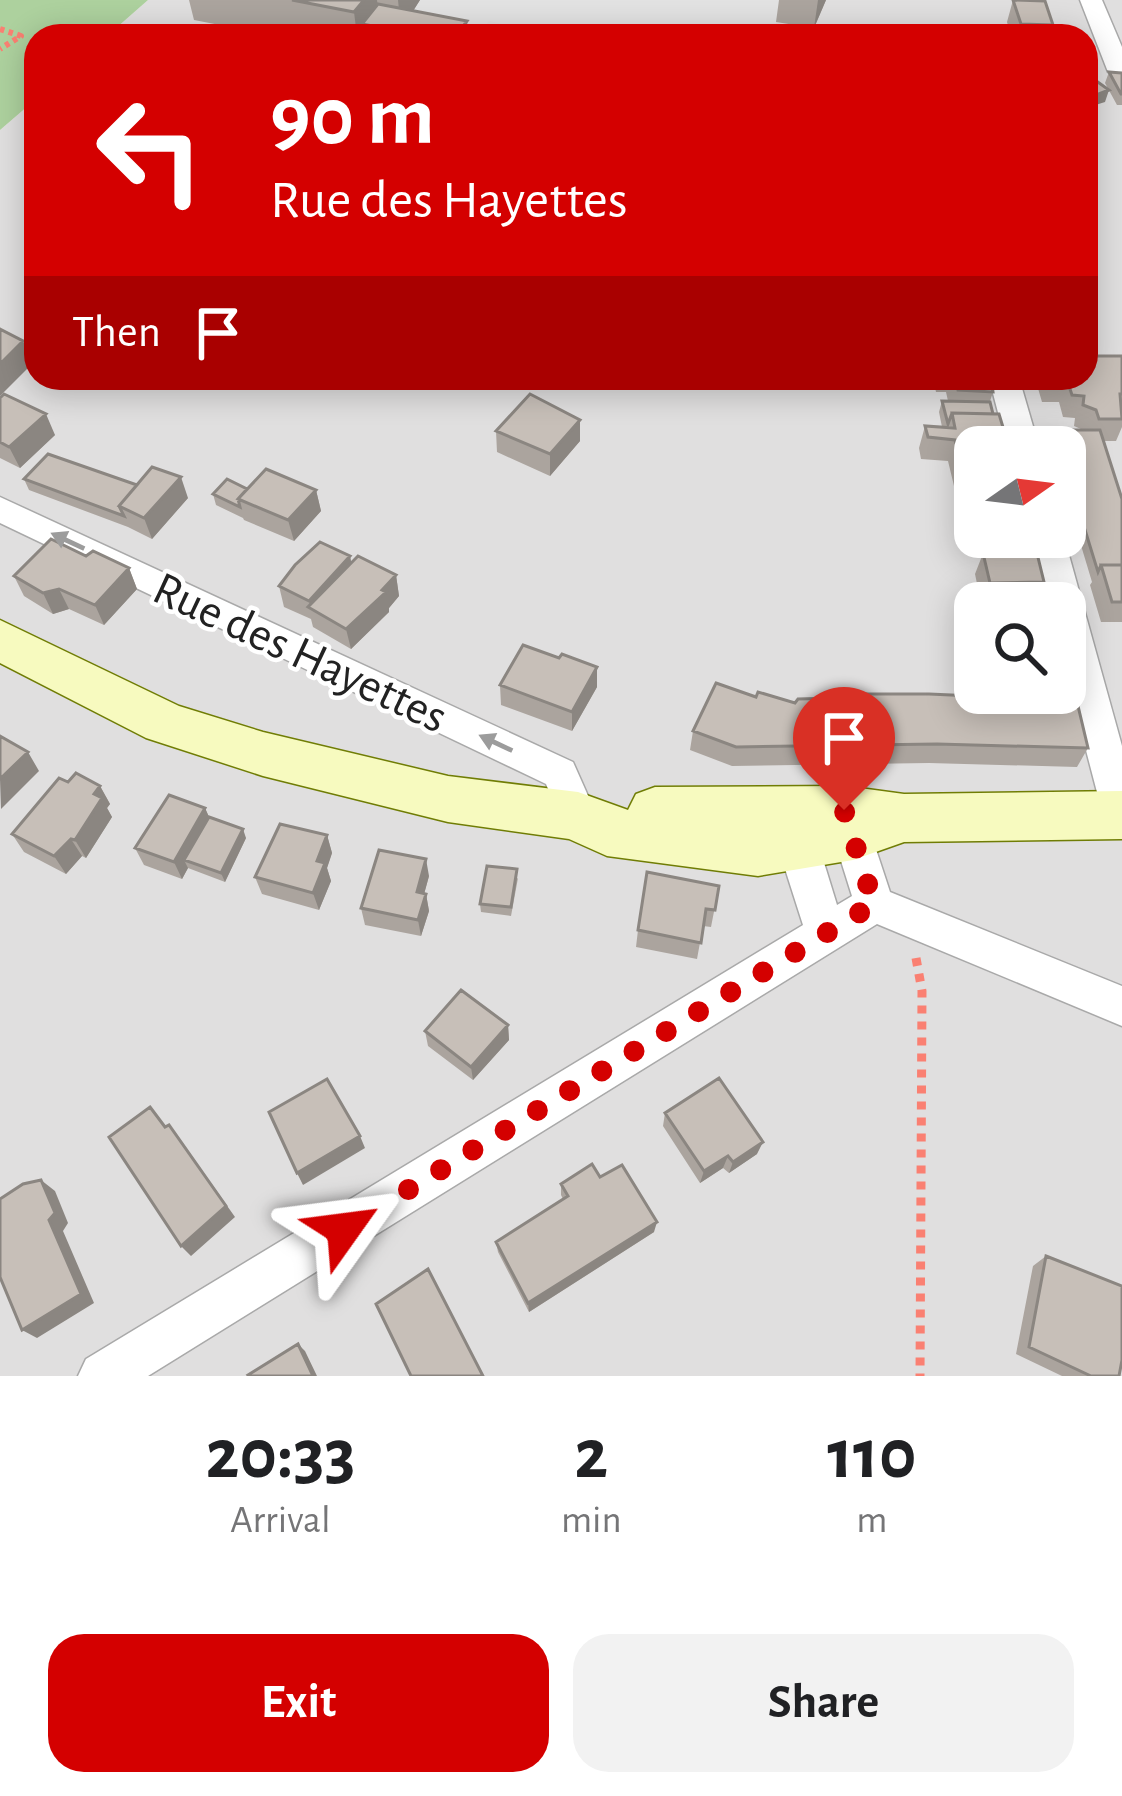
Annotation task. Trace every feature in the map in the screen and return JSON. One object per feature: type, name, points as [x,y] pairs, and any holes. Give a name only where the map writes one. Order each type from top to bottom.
[{"type":"main road","points":[[0,640],[164,723],[263,754],[448,799],[578,816],[608,832],[758,851],[797,845],[849,823]]},
{"type":"main road","points":[[578,816],[608,808],[849,823],[1122,815]]},
{"type":"street","points":[[1091,0],[1121,72]]},
{"type":"street","points":[[1007,390],[1017,426]]},
{"type":"street","name":"Rue des Hayettes","points":[[0,509],[560,773],[578,816]]},
{"type":"street","points":[[1086,681],[1122,815]]},
{"type":"street","points":[[849,823],[892,913]]},
{"type":"street","points":[[797,845],[826,934]]},
{"type":"street","points":[[103,1376],[826,934],[892,913],[1122,1006]]},
{"type":"path","points":[[0,29],[21,36],[0,49]]},
{"type":"path","points":[[892,913],[922,991],[920,1376]]},
{"type":"shaded area","points":[[148,0],[1122,0],[1122,1376],[0,1376],[0,130],[24,109],[24,390],[1098,390],[1098,24],[121,24]]},
{"type":"shaded area","points":[[420,0],[786,0],[775,24],[405,24]]},
{"type":"green space","points":[[0,0],[148,0],[121,24],[24,24],[24,109],[0,130]]},
{"type":"building","points":[[292,0],[364,0],[354,12]]},
{"type":"building","points":[[1013,0],[1045,1],[1053,24],[1021,24]]},
{"type":"building","points":[[378,4],[467,21],[465,24],[362,24]]},
{"type":"building","points":[[1109,72],[1122,73],[1122,94],[1121,94]]},
{"type":"building","points":[[0,329],[23,341],[0,364]]},
{"type":"building","points":[[1098,356],[1122,356],[1122,419],[1099,419],[1096,410],[1083,405],[1084,396],[1072,395],[1070,390],[1098,390]]},
{"type":"building","points":[[4,394],[46,414],[9,447],[0,442],[0,398]]},
{"type":"building","points":[[530,394],[580,420],[550,454],[496,431]]},
{"type":"building","points":[[942,401],[990,402],[993,414],[952,413],[948,424]]},
{"type":"building","points":[[952,413],[999,414],[1003,426],[955,426]]},
{"type":"building","points":[[925,426],[954,428],[954,440],[928,437]]},
{"type":"building","points":[[1086,430],[1100,430],[1122,499],[1122,565],[1101,565],[1098,572],[1086,533]]},
{"type":"building","points":[[48,454],[137,485],[119,506],[124,516],[24,479]]},
{"type":"building","points":[[152,467],[181,477],[144,518],[119,506]]},
{"type":"building","points":[[266,469],[316,490],[288,520],[238,499]]},
{"type":"building","points":[[227,479],[247,489],[238,499],[240,507],[213,494]]},
{"type":"building","points":[[51,539],[86,556],[93,551],[129,568],[95,605],[59,589],[43,593],[14,576]]},
{"type":"building","points":[[320,542],[350,556],[309,601],[279,586],[295,565]]},
{"type":"building","points":[[358,556],[396,575],[382,590],[386,592],[346,629],[308,607]]},
{"type":"building","points":[[984,558],[1038,558],[1044,582],[990,582]]},
{"type":"building","points":[[1101,565],[1122,565],[1122,602],[1112,602]]},
{"type":"building","points":[[523,645],[597,667],[572,712],[500,685]]},
{"type":"building","points":[[716,683],[756,697],[758,692],[795,703],[798,699],[837,698],[837,694],[929,694],[954,695],[954,714],[1080,714],[1088,748],[736,747],[693,731]]},
{"type":"building","points":[[0,736],[28,752],[0,779]]},
{"type":"building","points":[[76,773],[100,786],[94,794],[102,798],[75,840],[54,856],[12,834],[59,778],[68,782]]},
{"type":"building","points":[[169,795],[205,808],[174,862],[135,848]]},
{"type":"building","points":[[209,817],[243,829],[221,873],[184,860]]},
{"type":"building","points":[[280,824],[327,835],[317,861],[325,863],[313,893],[255,877]]},
{"type":"building","points":[[379,850],[426,859],[417,892],[426,894],[418,920],[361,908]]},
{"type":"building","points":[[487,866],[517,869],[511,907],[480,904]]},
{"type":"building","points":[[647,872],[719,886],[715,910],[706,909],[701,943],[638,930]]},
{"type":"building","points":[[461,990],[508,1025],[471,1067],[425,1031]]},
{"type":"building","points":[[719,1078],[763,1142],[733,1162],[728,1156],[704,1171],[665,1113]]},
{"type":"building","points":[[327,1079],[360,1136],[297,1173],[269,1112]]},
{"type":"building","points":[[150,1107],[165,1127],[169,1125],[226,1206],[181,1246],[109,1137]]},
{"type":"building","points":[[592,1164],[600,1177],[622,1165],[657,1222],[528,1303],[496,1242],[568,1196],[561,1184]]},
{"type":"building","points":[[41,1180],[55,1213],[49,1220],[81,1294],[22,1330],[0,1277],[0,1199],[23,1184]]},
{"type":"building","points":[[1046,1256],[1122,1286],[1119,1376],[1091,1376],[1029,1347]]},
{"type":"building","points":[[428,1269],[483,1376],[411,1376],[376,1304]]},
{"type":"building","points":[[298,1344],[313,1376],[248,1375]]},
{"type":"route","points":[[344,1229],[874,904],[844,810]]}]
